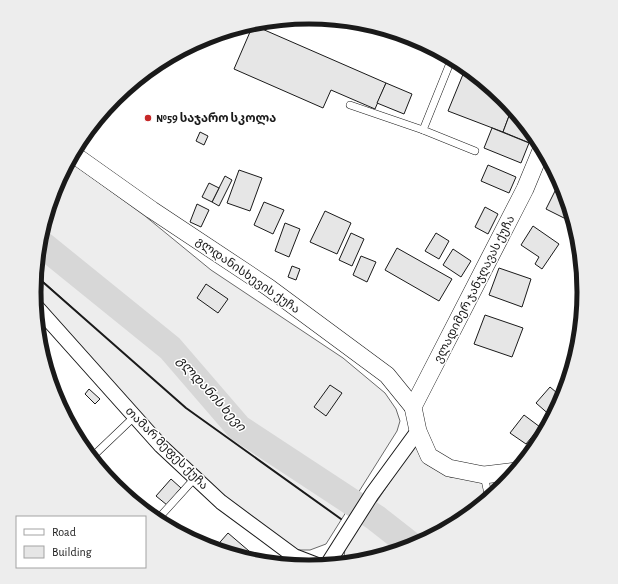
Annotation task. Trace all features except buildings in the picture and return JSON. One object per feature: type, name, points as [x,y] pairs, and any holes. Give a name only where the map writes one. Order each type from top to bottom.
[{"type":"street","name":"ვლადიმერ ჯანჯღავას ქუჩა","points":[[413,407],[525,189],[539,155]]},
{"type":"street","name":"გლდანისხევის ქუჩა","points":[[77,157],[152,210],[268,287],[387,375],[413,407]]},
{"type":"street","name":"თამარ მეფეს ქუჩა","points":[[42,313],[161,446],[221,502],[294,556],[304,560]]},
{"type":"street","points":[[413,407],[418,430],[429,456],[449,468],[484,475],[507,472]]},
{"type":"street","points":[[331,559],[372,494],[418,430]]},
{"type":"lane","points":[[423,130],[450,64]]},
{"type":"lane","points":[[350,105],[423,130],[475,152]]},
{"type":"lane","points":[[95,454],[134,417]]},
{"type":"lane","points":[[484,475],[487,492]]},
{"type":"lane","points":[[161,516],[195,478]]},
{"type":"shaded area","points":[[74,164],[145,216],[211,270],[343,358],[385,393],[396,409],[400,421],[397,431],[326,544],[310,550],[296,550],[220,493],[154,431],[50,317],[42,305],[42,281],[84,318],[42,280],[43,257],[50,223],[61,189]]},
{"type":"shaded area","points":[[415,445],[426,464],[450,477],[503,478],[472,505],[458,515],[412,540],[378,551],[344,558],[345,548]]},
{"type":"waterway","name":"გლდანის ხევი","points":[[45,247],[170,348],[239,428],[376,518],[407,542]]},
{"type":"wall","points":[[42,281],[186,408],[341,519]]},
{"type":"place","name":"№59 საჯარო სკოლა","points":[[148,118]]}]
